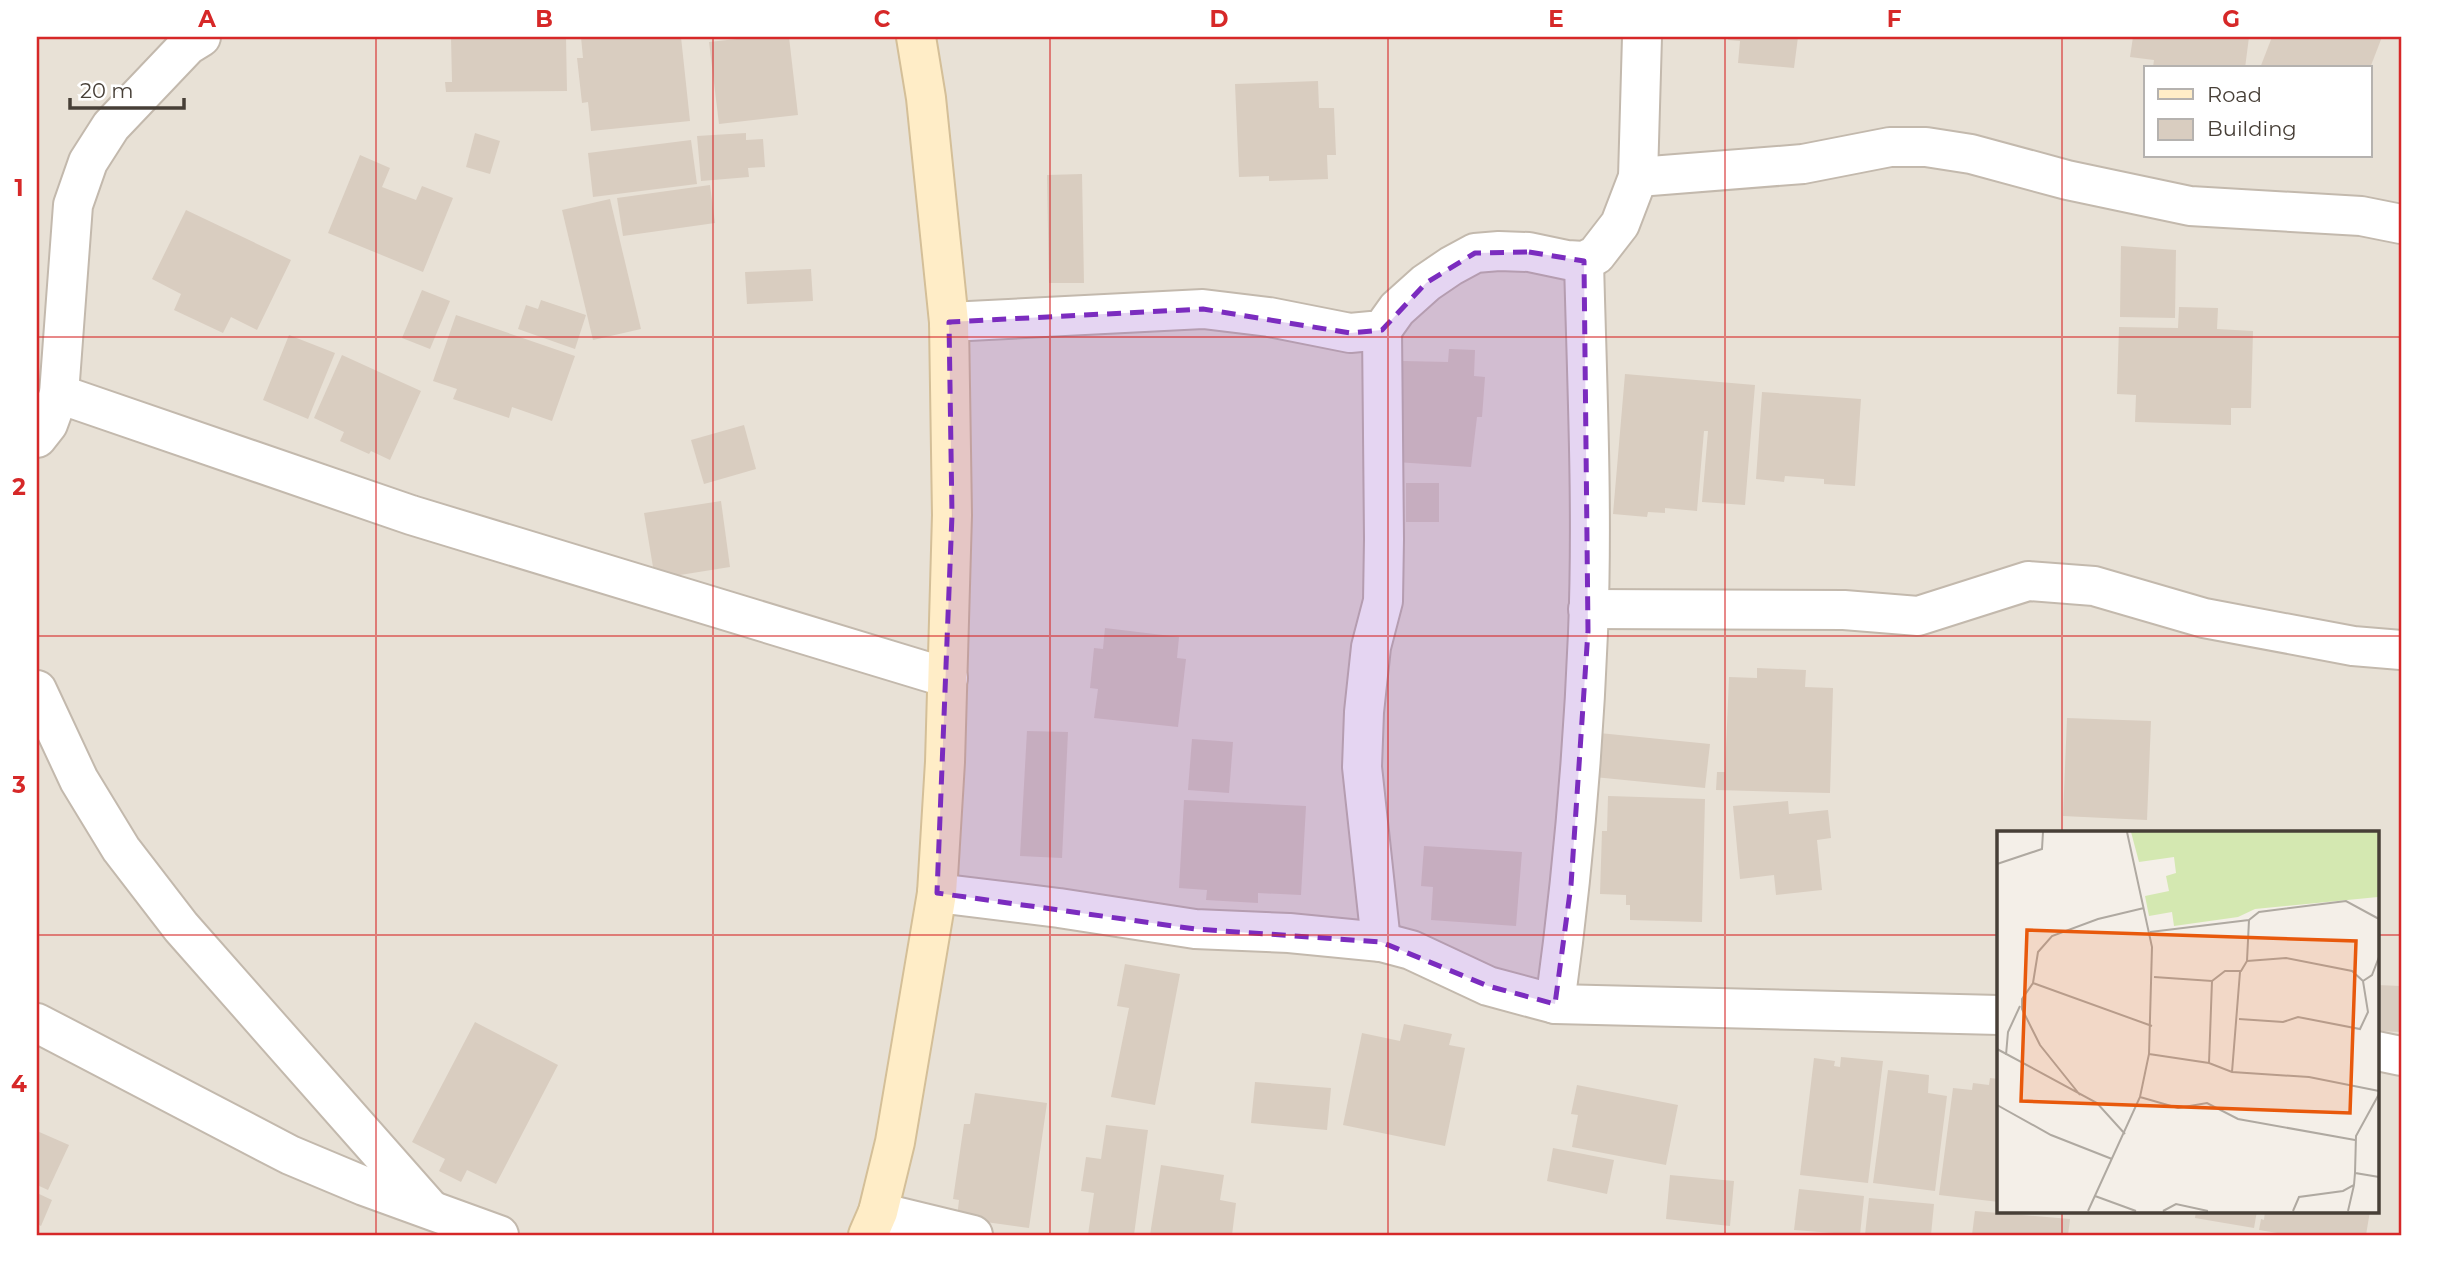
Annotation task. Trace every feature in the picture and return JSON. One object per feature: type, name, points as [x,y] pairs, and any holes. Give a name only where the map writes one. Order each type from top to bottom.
[{"type":"street","points":[[37,438],[48,424],[59,394],[73,205],[88,162],[111,126],[188,45],[201,37]]},
{"type":"street","points":[[916,37],[926,97],[949,322],[952,515],[948,678],[937,893],[895,1142],[873,1224],[973,1235]]},
{"type":"street","points":[[1381,942],[1362,767],[1364,712],[1371,647],[1383,601],[1382,330],[1397,309],[1426,283],[1451,265],[1475,253],[1530,252],[1584,261],[1596,255],[1620,224],[1638,177],[1642,37]]},
{"type":"street","points":[[1638,177],[1803,164],[1889,147],[1926,147],[1971,154],[2067,180],[2190,206],[2361,216],[2401,224]]},
{"type":"street","points":[[1555,1003],[1571,886],[1588,609],[1589,467],[1584,261]]},
{"type":"street","points":[[949,322],[1203,309],[1269,317],[1350,333],[1382,330]]},
{"type":"street","points":[[59,394],[411,515],[948,678]]},
{"type":"street","points":[[1588,609],[1844,610],[1918,616],[2028,581],[2094,586],[2203,618],[2353,646],[2401,650]]},
{"type":"street","points":[[37,690],[79,780],[121,849],[181,927],[430,1209]]},
{"type":"street","points":[[937,893],[1195,929],[1289,933],[1381,942],[1411,950],[1488,986],[1555,1003],[1997,1015]]},
{"type":"street","points":[[37,1023],[290,1155],[365,1186],[499,1235]]},
{"type":"street","points":[[2378,1051],[2401,1056]]},
{"type":"highlighted area","points":[[1529,252],[1584,261],[1588,631],[1571,885],[1555,1004],[1488,986],[1381,942],[1195,929],[937,893],[952,515],[949,322],[1203,309],[1350,333],[1382,330],[1426,283],[1475,253]]},
{"type":"shaded area","points":[[37,37],[2401,37],[2401,1235],[37,1235]]},
{"type":"building","points":[[451,37],[566,37],[567,91],[446,92],[445,82],[452,82]]},
{"type":"building","points":[[581,37],[681,37],[690,121],[591,131],[588,102],[582,103],[577,58],[583,58]]},
{"type":"building","points":[[755,37],[789,37],[798,115],[719,124],[709,42]]},
{"type":"building","points":[[1729,37],[1798,37],[1794,68],[1738,63],[1740,41],[1728,40]]},
{"type":"building","points":[[2133,37],[2249,37],[2245,66],[2153,66],[2154,60],[2130,57]]},
{"type":"building","points":[[2272,37],[2382,37],[2371,66],[2261,66]]},
{"type":"building","points":[[1318,81],[1319,108],[1334,108],[1336,155],[1327,155],[1328,179],[1269,181],[1269,176],[1239,177],[1235,84]]},
{"type":"building","points":[[475,133],[500,141],[490,174],[466,167]]},
{"type":"building","points":[[746,133],[746,140],[763,139],[765,167],[748,168],[749,177],[701,181],[697,136]]},
{"type":"building","points":[[691,140],[697,184],[593,197],[588,153]]},
{"type":"building","points":[[360,155],[390,168],[382,187],[416,200],[422,186],[453,198],[423,272],[328,233]]},
{"type":"building","points":[[1082,174],[1084,283],[1049,283],[1047,175]]},
{"type":"building","points":[[710,185],[715,223],[623,236],[617,198]]},
{"type":"building","points":[[610,199],[641,329],[593,340],[562,210]]},
{"type":"building","points":[[186,210],[291,260],[257,330],[231,317],[223,333],[174,310],[181,294],[152,279]]},
{"type":"building","points":[[2121,246],[2176,250],[2175,318],[2120,317]]},
{"type":"building","points":[[811,269],[813,301],[747,304],[745,272]]},
{"type":"building","points":[[422,290],[450,301],[430,349],[402,338]]},
{"type":"building","points":[[541,300],[586,315],[575,349],[518,329],[526,305],[538,309]]},
{"type":"building","points":[[2179,307],[2218,308],[2217,329],[2253,331],[2251,408],[2231,408],[2231,425],[2135,422],[2136,395],[2117,394],[2119,327],[2178,328]]},
{"type":"building","points":[[456,315],[575,356],[552,421],[512,407],[509,418],[453,399],[457,389],[433,381]]},
{"type":"building","points":[[289,335],[335,353],[308,419],[263,400]]},
{"type":"building","points":[[1449,349],[1475,350],[1474,376],[1485,377],[1482,417],[1477,417],[1471,467],[1396,462],[1403,361],[1448,362]]},
{"type":"building","points":[[342,355],[421,391],[390,460],[340,441],[344,432],[314,418]]},
{"type":"building","points":[[1625,374],[1755,385],[1745,505],[1702,502],[1708,431],[1704,431],[1697,511],[1665,508],[1665,513],[1648,512],[1647,517],[1613,514]]},
{"type":"building","points":[[1762,392],[1861,399],[1855,486],[1824,484],[1824,479],[1785,476],[1784,482],[1756,479]]},
{"type":"building","points":[[744,425],[756,469],[704,484],[691,440]]},
{"type":"building","points":[[1406,483],[1439,483],[1439,522],[1406,522]]},
{"type":"building","points":[[721,501],[730,567],[655,579],[644,513]]},
{"type":"building","points":[[1105,628],[1179,637],[1177,658],[1186,659],[1178,727],[1094,718],[1098,689],[1090,688],[1094,648],[1103,649]]},
{"type":"building","points":[[1757,668],[1806,670],[1805,687],[1833,688],[1830,793],[1716,790],[1717,772],[1725,772],[1729,677],[1757,678]]},
{"type":"building","points":[[2067,718],[2151,721],[2147,820],[2063,816]]},
{"type":"building","points":[[1027,731],[1068,732],[1062,858],[1020,856]]},
{"type":"building","points":[[1589,732],[1710,744],[1705,788],[1584,776]]},
{"type":"building","points":[[1192,739],[1233,742],[1229,793],[1188,790]]},
{"type":"building","points":[[1608,796],[1705,799],[1702,922],[1630,920],[1630,905],[1626,905],[1626,895],[1600,894],[1602,831],[1607,831]]},
{"type":"building","points":[[1184,800],[1306,806],[1301,895],[1258,893],[1258,903],[1206,900],[1207,890],[1179,888]]},
{"type":"building","points":[[1788,801],[1789,814],[1828,810],[1831,838],[1817,840],[1822,890],[1776,895],[1774,875],[1740,879],[1733,806]]},
{"type":"building","points":[[1424,846],[1522,852],[1516,926],[1431,920],[1433,887],[1421,886]]},
{"type":"building","points":[[1125,964],[1180,974],[1155,1105],[1111,1097],[1129,1008],[1117,1006]]},
{"type":"building","points":[[2378,985],[2401,986],[2401,1032],[2378,1031]]},
{"type":"building","points":[[475,1022],[558,1065],[496,1184],[467,1170],[461,1182],[439,1171],[445,1159],[412,1142]]},
{"type":"building","points":[[1404,1024],[1452,1034],[1449,1045],[1465,1048],[1445,1146],[1343,1125],[1362,1033],[1400,1041]]},
{"type":"building","points":[[1841,1057],[1883,1061],[1868,1183],[1800,1175],[1814,1058],[1835,1061],[1834,1066],[1840,1067]]},
{"type":"building","points":[[1888,1070],[1929,1075],[1928,1093],[1947,1096],[1935,1191],[1873,1183]]},
{"type":"building","points":[[1990,1078],[1997,1079],[1997,1202],[1939,1195],[1953,1088],[1972,1090],[1973,1083],[1989,1085]]},
{"type":"building","points":[[1255,1082],[1331,1088],[1327,1130],[1251,1123]]},
{"type":"building","points":[[1577,1085],[1678,1105],[1666,1165],[1572,1147],[1578,1115],[1571,1114]]},
{"type":"building","points":[[975,1093],[1047,1103],[1029,1228],[957,1218],[959,1200],[953,1199],[964,1124],[970,1124]]},
{"type":"building","points":[[1106,1125],[1148,1130],[1134,1235],[1088,1235],[1094,1193],[1081,1191],[1086,1157],[1101,1159]]},
{"type":"building","points":[[37,1131],[69,1145],[48,1190],[37,1185]]},
{"type":"building","points":[[1553,1148],[1614,1160],[1607,1194],[1547,1181]]},
{"type":"building","points":[[1161,1165],[1224,1175],[1220,1200],[1236,1203],[1232,1235],[1150,1235]]},
{"type":"building","points":[[1670,1175],[1734,1181],[1730,1226],[1666,1219]]},
{"type":"building","points":[[1799,1189],[1864,1196],[1860,1235],[1794,1230]]},
{"type":"building","points":[[37,1193],[52,1200],[41,1226],[37,1224]]},
{"type":"building","points":[[1869,1198],[1934,1204],[1931,1235],[1865,1235]]},
{"type":"building","points":[[1975,1211],[2070,1219],[2068,1235],[1972,1235]]},
{"type":"building","points":[[2196,1212],[2257,1212],[2254,1228],[2195,1218]]},
{"type":"building","points":[[2265,1212],[2370,1212],[2366,1235],[2290,1235],[2259,1230],[2261,1219],[2264,1220]]}]
